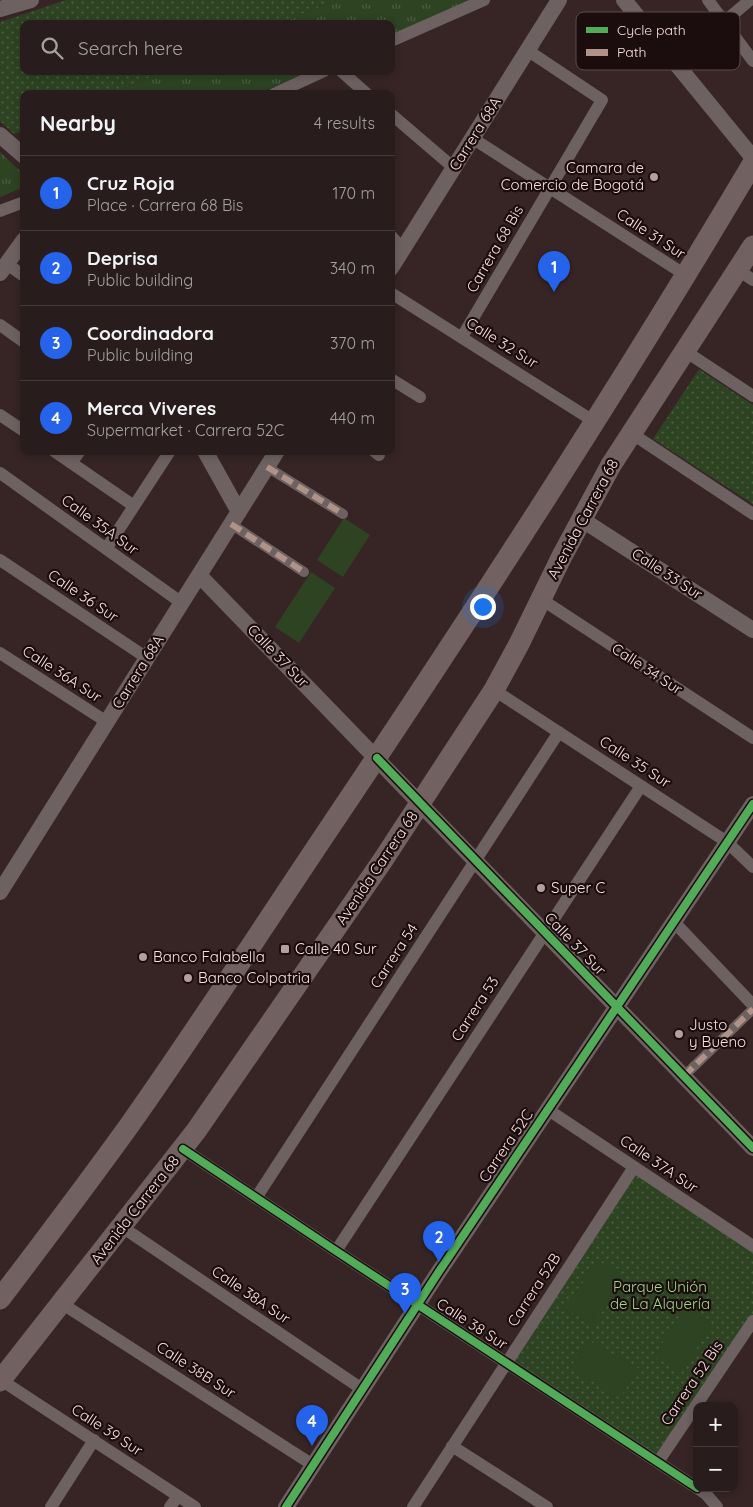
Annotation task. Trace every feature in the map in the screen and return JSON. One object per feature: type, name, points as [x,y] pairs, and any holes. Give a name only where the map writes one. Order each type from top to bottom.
[{"type":"main road","points":[[0,1299],[77,1198],[133,1120],[508,559],[687,276],[753,163]]},
{"type":"main road","name":"Avenida Carrera 68","points":[[0,1380],[122,1227],[219,1100],[420,804],[494,690],[581,519],[611,465],[685,351],[745,274],[753,246]]},
{"type":"street","points":[[0,9],[32,0]]},
{"type":"street","points":[[395,39],[484,0]]},
{"type":"street","name":"Carrera 68A","points":[[395,262],[559,0]]},
{"type":"street","points":[[624,0],[634,12]]},
{"type":"street","points":[[708,0],[717,12]]},
{"type":"street","points":[[736,12],[750,0]]},
{"type":"street","points":[[740,44],[753,61]]},
{"type":"street","name":"Carrera 68 Bis","points":[[462,338],[602,100],[528,50]]},
{"type":"street","points":[[681,70],[753,158]]},
{"type":"street","points":[[283,90],[315,75]]},
{"type":"street","points":[[346,75],[362,90]]},
{"type":"street","points":[[395,117],[454,168]]},
{"type":"street","points":[[0,135],[20,152]]},
{"type":"street","name":"Calle 31 Sur","points":[[472,138],[687,276]]},
{"type":"street","points":[[0,211],[20,204]]},
{"type":"street","points":[[395,240],[403,249]]},
{"type":"street","points":[[20,246],[4,268],[20,274]]},
{"type":"street","name":"Calle 32 Sur","points":[[395,295],[595,422]]},
{"type":"street","points":[[0,325],[20,339]]},
{"type":"street","points":[[685,351],[753,396]]},
{"type":"street","points":[[395,381],[420,397]]},
{"type":"street","points":[[0,415],[20,428]]},
{"type":"street","points":[[631,433],[753,514]]},
{"type":"street","points":[[60,455],[134,506]]},
{"type":"street","points":[[72,463],[77,455]]},
{"type":"street","points":[[106,549],[167,455]]},
{"type":"street","points":[[207,455],[235,518],[304,572]]},
{"type":"street","name":"Carrera 68A","points":[[0,892],[274,455]]},
{"type":"street","points":[[267,467],[343,514]]},
{"type":"street","name":"Calle 35A Sur","points":[[0,472],[182,603]]},
{"type":"street","name":"Calle 33 Sur","points":[[581,519],[753,630]]},
{"type":"street","name":"Calle 36 Sur","points":[[0,560],[147,658]]},
{"type":"street","name":"Calle 37 Sur","points":[[199,575],[753,1148]]},
{"type":"street","name":"Calle 34 Sur","points":[[541,599],[753,738]]},
{"type":"street","name":"Calle 36A Sur","points":[[0,653],[107,722]]},
{"type":"street","name":"Calle 35 Sur","points":[[494,690],[727,842],[753,867]]},
{"type":"street","name":"Carrera 54","points":[[256,1198],[559,732]]},
{"type":"street","name":"Carrera 53","points":[[336,1251],[641,786]]},
{"type":"street","name":"Carrera 52C","points":[[286,1507],[547,1108],[753,804]]},
{"type":"street","points":[[674,922],[753,1005]]},
{"type":"street","points":[[684,1076],[753,1009]]},
{"type":"street","name":"Calle 37A Sur","points":[[547,1108],[753,1246]]},
{"type":"street","name":"Calle 38 Sur","points":[[183,1149],[693,1485]]},
{"type":"street","name":"Carrera 52B","points":[[412,1507],[634,1166]]},
{"type":"street","name":"Calle 38A Sur","points":[[122,1227],[362,1389]]},
{"type":"street","name":"Calle 38B Sur","points":[[61,1303],[313,1465]]},
{"type":"street","name":"Carrera 52 Bis","points":[[658,1462],[753,1321]]},
{"type":"street","name":"Calle 39 Sur","points":[[0,1380],[195,1507]]},
{"type":"street","points":[[51,1507],[94,1440]]},
{"type":"street","points":[[452,1446],[547,1507]]},
{"type":"street","name":"Calle 38 Sur","points":[[703,1492],[717,1507]]},
{"type":"street","points":[[170,1507],[178,1496]]},
{"type":"green space","points":[[66,0],[336,0],[288,20],[20,20],[20,75],[156,75],[120,90],[20,90],[20,132],[14,134],[0,121],[0,22]]},
{"type":"green space","points":[[336,0],[475,0],[395,34],[395,20],[288,20]]},
{"type":"green space","points":[[156,75],[301,75],[267,90],[120,90]]},
{"type":"green space","points":[[0,152],[20,171],[20,189],[0,197]]},
{"type":"green space","points":[[699,369],[753,405],[753,504],[653,439]]},
{"type":"green space","points":[[344,518],[370,535],[343,577],[317,560]]},
{"type":"green space","points":[[311,572],[335,588],[299,643],[275,627]]},
{"type":"green space","name":"Parque Unión de La Alquería","points":[[634,1169],[753,1249],[753,1318],[696,1402],[693,1402],[693,1407],[658,1459],[511,1361]]},
{"type":"green space","points":[[597,1260],[624,1277],[593,1326],[566,1309]]},
{"type":"green space","points":[[685,1307],[712,1324],[681,1373],[654,1356]]},
{"type":"green space","points":[[588,1340],[638,1368],[620,1398],[570,1368]]},
{"type":"marked path","points":[[267,467],[343,514]]},
{"type":"marked path","points":[[231,524],[304,572]]},
{"type":"marked path","points":[[684,1076],[753,1009]]},
{"type":"cycle path","points":[[377,758],[753,1148]]},
{"type":"cycle path","points":[[286,1507],[438,1273],[753,804]]},
{"type":"cycle path","points":[[183,1149],[693,1485]]},
{"type":"place","name":"Camara de Comercio de Bogotá","points":[[654,177]]},
{"type":"place","name":"Cruz Roja","points":[[554,292]]},
{"type":"place","name":"Super C","points":[[541,888]]},
{"type":"place","name":"Calle 40 Sur","points":[[285,949]]},
{"type":"place","name":"Banco Falabella","points":[[143,957]]},
{"type":"place","name":"Banco Colpatria","points":[[188,978]]},
{"type":"place","name":"Justo y Bueno","points":[[679,1034]]},
{"type":"place","name":"Deprisa","points":[[439,1262]]},
{"type":"place","name":"Coordinadora","points":[[405,1314]]},
{"type":"place","name":"Merca Viveres","points":[[312,1446]]}]
